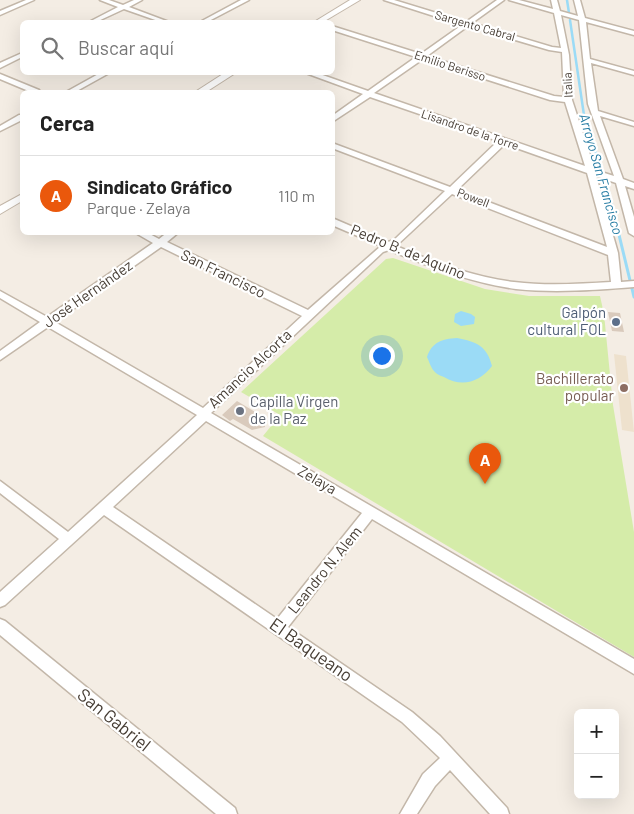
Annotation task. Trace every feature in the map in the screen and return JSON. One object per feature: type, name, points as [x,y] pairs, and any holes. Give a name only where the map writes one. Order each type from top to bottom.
[{"type":"street","points":[[0,13],[30,0]]},
{"type":"street","points":[[103,0],[160,20]]},
{"type":"street","points":[[96,20],[140,0]]},
{"type":"street","points":[[207,20],[246,0]]},
{"type":"street","points":[[321,20],[356,0]]},
{"type":"street","name":"Sargento Cabral","points":[[387,0],[551,49],[564,50]]},
{"type":"street","points":[[335,118],[501,0]]},
{"type":"street","points":[[512,0],[634,33]]},
{"type":"street","name":"Italia","points":[[554,0],[561,13],[566,55],[568,100],[594,173],[613,253],[625,285]]},
{"type":"street","name":"Italia","points":[[577,0],[595,112],[634,233]]},
{"type":"street","name":"Emilio Berisso","points":[[335,29],[553,98],[568,100]]},
{"type":"street","points":[[0,66],[20,56]]},
{"type":"street","points":[[587,60],[634,73]]},
{"type":"street","points":[[74,90],[102,75]]},
{"type":"street","points":[[203,90],[228,75]]},
{"type":"street","name":"Lisandro de la Torre","points":[[314,75],[634,186]]},
{"type":"street","points":[[0,76],[32,90]]},
{"type":"street","points":[[595,112],[634,124]]},
{"type":"street","points":[[0,129],[20,118]]},
{"type":"street","name":"Amancio Alcorta","points":[[0,601],[199,421],[210,406],[380,250],[397,242],[503,141]]},
{"type":"street","name":"Powell","points":[[335,145],[613,253]]},
{"type":"street","points":[[0,211],[20,198]]},
{"type":"street","name":"Pedro B. de Aquino","points":[[335,223],[449,270],[503,284],[560,286],[625,285]]},
{"type":"street","name":"San Francisco","points":[[144,235],[309,315]]},
{"type":"street","name":"José Hernández","points":[[0,356],[171,235]]},
{"type":"street","name":"Zelaya","points":[[0,294],[634,667]]},
{"type":"street","points":[[0,486],[68,540]]},
{"type":"street","name":"El Baqueano","points":[[103,507],[407,717],[423,730],[502,814]]},
{"type":"street","name":"Leandro N. Alem","points":[[279,628],[371,512]]},
{"type":"street","name":"San Gabriel","points":[[0,626],[229,814]]},
{"type":"street","points":[[408,814],[429,780],[450,759]]},
{"type":"shaded area","name":"Bachillerato popular","points":[[614,354],[626,356],[634,432],[622,430]]},
{"type":"green space","points":[[393,258],[485,289],[529,296],[600,296],[604,314],[613,405],[634,532],[634,657],[263,436],[280,415],[241,392],[386,259]]},
{"type":"water","points":[[461,311],[475,317],[474,324],[461,326],[454,322],[455,314]]},
{"type":"water","points":[[457,338],[476,343],[484,349],[490,359],[492,366],[487,372],[470,382],[457,382],[436,373],[427,357],[438,342]]},
{"type":"building","name":"Galpón cultural FOL","points":[[608,312],[620,313],[624,332],[612,331]]},
{"type":"building","name":"Capilla Virgen de la Paz","points":[[237,401],[265,418],[265,427],[252,430],[233,419],[230,421],[222,415]]},
{"type":"waterway","name":"Arroyo San Francisco","points":[[567,0],[569,13]]},
{"type":"waterway","name":"Arroyo San Francisco","points":[[570,20],[585,122],[591,138]]},
{"type":"waterway","name":"Arroyo San Francisco","points":[[590,137],[607,185],[634,297]]},
{"type":"place","name":"Galpón cultural FOL","points":[[616,322]]},
{"type":"place","name":"Bachillerato popular","points":[[624,388]]},
{"type":"place","name":"Capilla Virgen de la Paz","points":[[240,411]]},
{"type":"place","name":"Sindicato Gráfico","points":[[485,484]]}]
